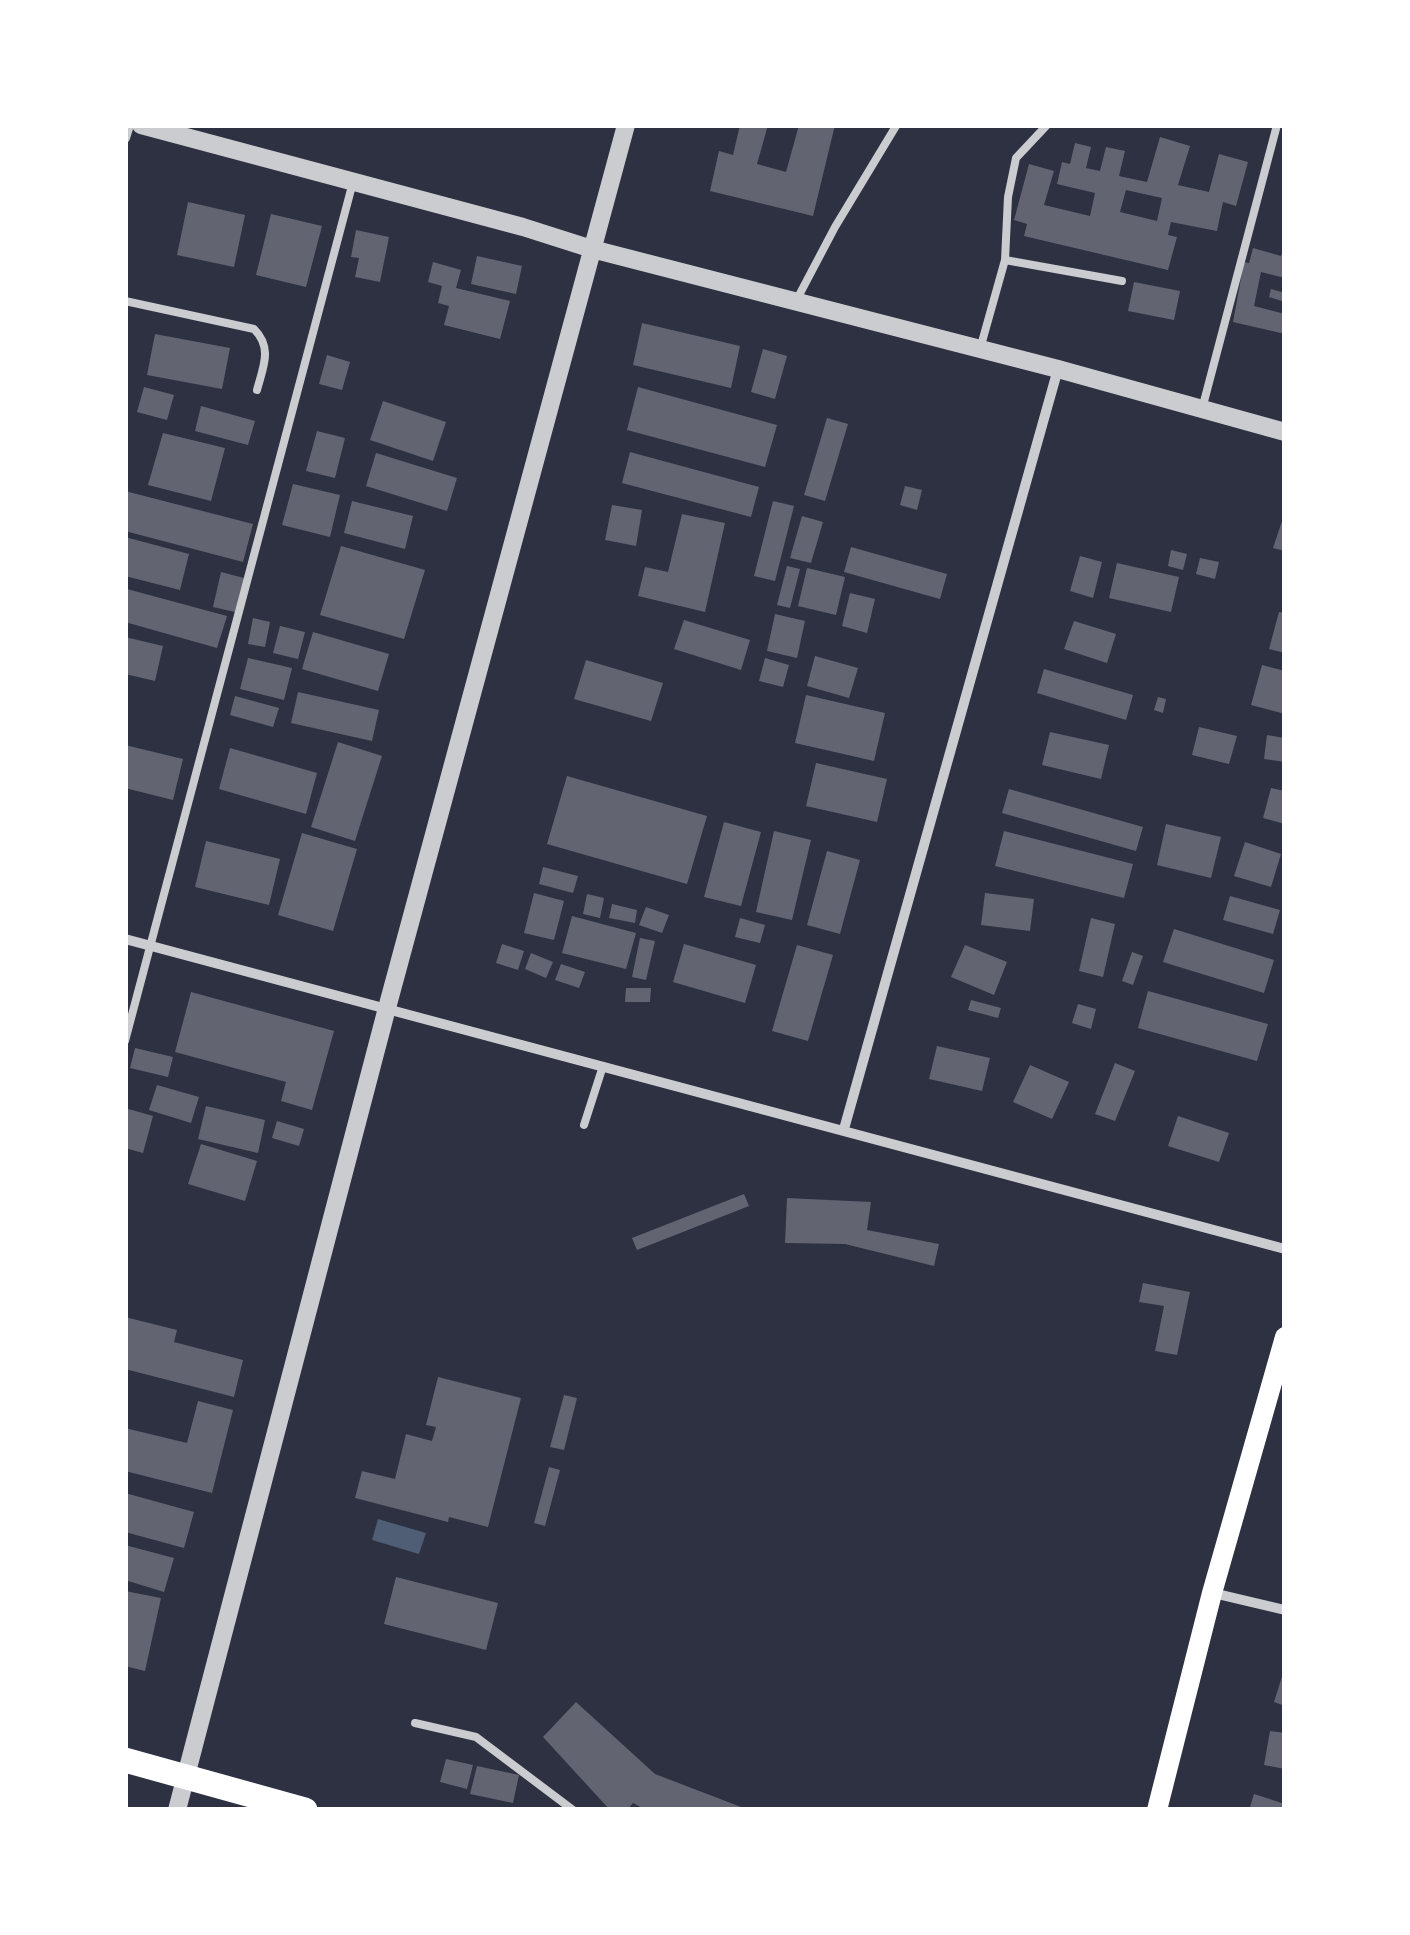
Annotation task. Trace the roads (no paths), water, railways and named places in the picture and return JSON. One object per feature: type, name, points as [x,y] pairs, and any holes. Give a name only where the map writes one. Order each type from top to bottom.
[{"type":"highway","points":[[125,1760],[305,1810]]},
{"type":"main road","points":[[1157,1810],[1212,1593],[1285,1336]]},
{"type":"street","points":[[125,138],[128,125]]},
{"type":"street","points":[[140,125],[1285,432]]},
{"type":"street","points":[[177,1810],[387,1008],[626,125]]},
{"type":"street","points":[[844,1130],[1058,369]]},
{"type":"street","points":[[125,940],[1285,1249]]},
{"type":"street","points":[[1212,1593],[1285,1610]]},
{"type":"lane","points":[[980,349],[1005,260],[1008,198],[1016,158],[1047,125]]},
{"type":"lane","points":[[1202,409],[1277,125]]},
{"type":"lane","points":[[796,301],[896,126]]},
{"type":"lane","points":[[125,1041],[352,182]]},
{"type":"lane","points":[[1005,260],[1122,281]]},
{"type":"lane","points":[[125,300],[254,329],[264,339],[267,350],[256,390]]},
{"type":"lane","points":[[584,1124],[603,1066]]},
{"type":"lane","points":[[415,1724],[476,1737],[572,1810]]},
{"type":"water","points":[[378,1519],[426,1533],[419,1554],[372,1540]]}]
